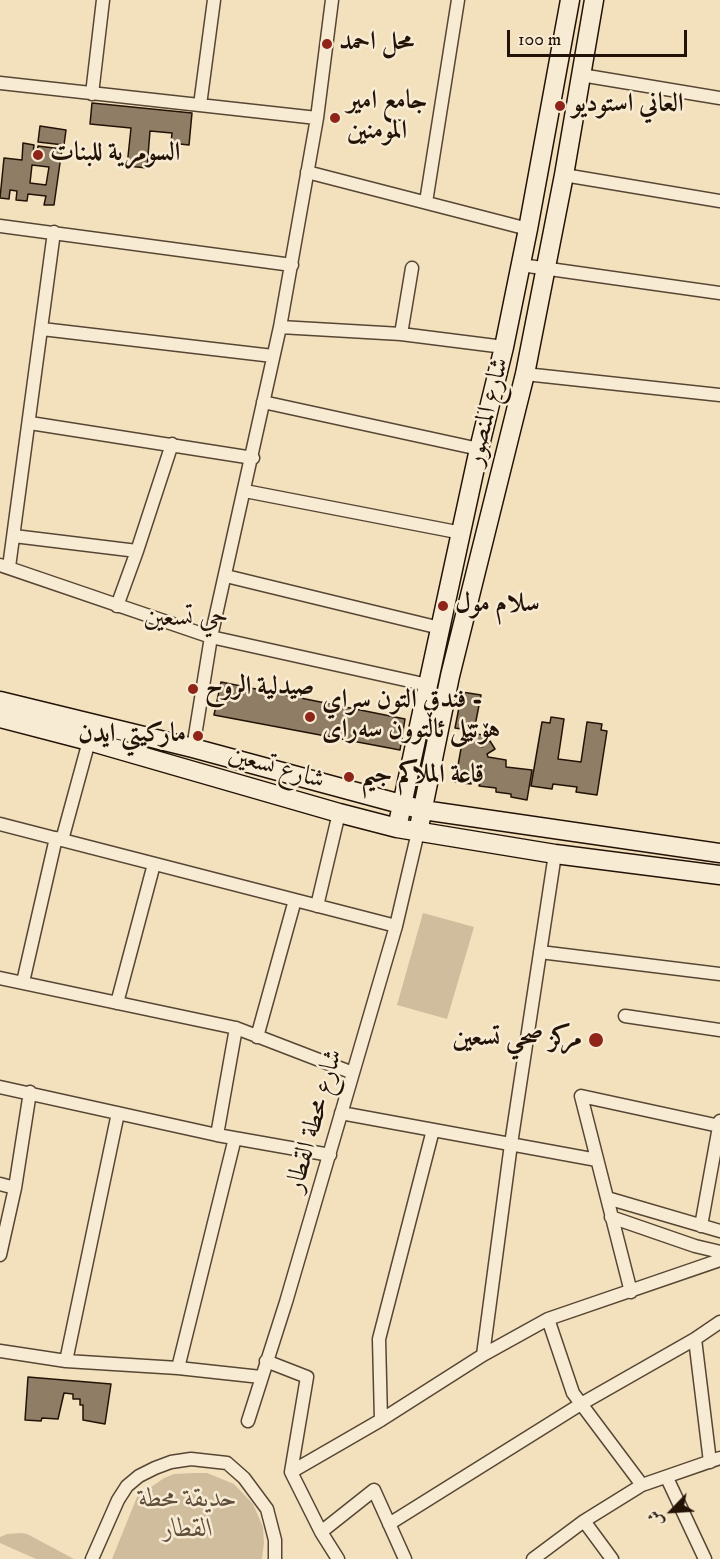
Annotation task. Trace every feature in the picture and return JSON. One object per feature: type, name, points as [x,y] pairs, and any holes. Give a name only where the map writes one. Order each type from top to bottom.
[{"type":"street","points":[[92,94],[104,0]]},
{"type":"street","points":[[200,105],[214,0]]},
{"type":"street","points":[[193,748],[211,637],[253,458],[292,266],[317,118],[333,0]]},
{"type":"street","points":[[426,202],[457,0]]},
{"type":"street","name":"شارع المنصور","points":[[397,828],[479,449],[504,347],[570,0]]},
{"type":"street","name":"شارع المنصور","points":[[418,832],[450,676],[525,374],[564,175],[594,0]]},
{"type":"street","points":[[580,75],[720,98]]},
{"type":"street","points":[[0,83],[317,118]]},
{"type":"street","points":[[307,172],[528,230]]},
{"type":"street","points":[[564,175],[720,201]]},
{"type":"street","points":[[0,226],[292,266]]},
{"type":"street","points":[[54,232],[14,536],[5,566],[211,637],[428,685]]},
{"type":"street","points":[[521,265],[720,293]]},
{"type":"street","points":[[401,333],[412,268]]},
{"type":"street","points":[[280,327],[401,333],[504,347]]},
{"type":"street","points":[[42,329],[273,356]]},
{"type":"street","points":[[525,374],[720,395]]},
{"type":"street","points":[[263,402],[479,449]]},
{"type":"street","points":[[30,423],[253,458]]},
{"type":"street","points":[[117,606],[172,444]]},
{"type":"street","points":[[245,491],[462,533]]},
{"type":"street","points":[[14,536],[137,552]]},
{"type":"street","points":[[226,576],[440,628]]},
{"type":"street","name":"شارع تسعين","points":[[0,701],[193,748],[401,806],[720,854]]},
{"type":"street","name":"شارع تسعين","points":[[0,718],[397,828],[555,854],[720,875]]},
{"type":"street","points":[[23,982],[58,839],[89,741]]},
{"type":"street","points":[[317,906],[339,813]]},
{"type":"street","points":[[0,824],[396,926]]},
{"type":"street","name":"شارع محطة القطار","points":[[248,1421],[330,1155],[396,926],[418,832]]},
{"type":"street","points":[[483,1355],[511,1144],[555,854]]},
{"type":"street","points":[[117,1003],[154,864]]},
{"type":"street","points":[[257,1037],[295,900]]},
{"type":"street","points":[[540,952],[720,974]]},
{"type":"street","points":[[0,978],[236,1028],[353,1073]]},
{"type":"street","points":[[625,1016],[720,1030]]},
{"type":"street","points":[[217,1135],[236,1028]]},
{"type":"street","points":[[0,1087],[217,1135],[330,1155]]},
{"type":"street","points":[[0,1255],[15,1188],[30,1092]]},
{"type":"street","points":[[631,1292],[581,1096],[719,1124],[701,1226]]},
{"type":"street","points":[[66,1360],[118,1113]]},
{"type":"street","points":[[341,1113],[597,1160]]},
{"type":"street","points":[[381,1420],[380,1339],[434,1130]]},
{"type":"street","points":[[178,1368],[235,1138]]},
{"type":"street","points":[[0,1184],[15,1188]]},
{"type":"street","points":[[607,1198],[720,1231]]},
{"type":"street","points":[[611,1217],[695,1246],[720,1252]]},
{"type":"street","points":[[291,1472],[548,1318],[631,1292],[720,1260]]},
{"type":"street","points":[[548,1318],[573,1393],[642,1485]]},
{"type":"street","points":[[389,1524],[581,1404],[695,1339],[720,1322]]},
{"type":"street","points":[[533,1559],[584,1521],[642,1485],[668,1478],[715,1460],[695,1339]]},
{"type":"street","points":[[0,1351],[66,1360],[261,1377]]},
{"type":"street","points":[[266,1361],[307,1377],[291,1472],[321,1532],[338,1559]]},
{"type":"street","points":[[92,1559],[117,1500],[127,1486],[154,1468],[191,1459],[227,1463],[244,1478],[267,1509],[275,1540],[275,1559]]},
{"type":"street","points":[[668,1478],[705,1559]]},
{"type":"street","points":[[321,1532],[374,1490],[405,1559]]},
{"type":"street","points":[[584,1521],[612,1559]]},
{"type":"green space","points":[[423,913],[474,927],[447,1019],[397,1005]]},
{"type":"green space","name":"حديقة محطة القطار","points":[[207,1473],[234,1484],[253,1504],[263,1527],[262,1559],[112,1559],[137,1497],[164,1478],[174,1474]]},
{"type":"green space","points":[[22,1533],[74,1559],[36,1559],[0,1543],[0,1537]]},
{"type":"building","points":[[92,103],[192,113],[189,145],[171,143],[172,133],[150,131],[147,168],[127,166],[131,128],[90,124]]},
{"type":"building","points":[[40,126],[66,130],[64,145],[38,142]]},
{"type":"building","points":[[23,143],[34,145],[33,153],[37,153],[38,146],[62,149],[54,205],[44,205],[46,196],[28,194],[27,201],[16,200],[17,191],[10,190],[9,199],[0,198],[4,158],[22,160]],"holes":[[[32,165],[49,167],[46,185],[30,183]]]},
{"type":"building","name":"فندق التون سراي - هۆتێلی ئاڵتوون سەرای","points":[[221,682],[405,719],[400,750],[214,715]]},
{"type":"building","points":[[462,692],[481,695],[474,731],[455,728]]},
{"type":"building","points":[[551,717],[564,719],[558,759],[581,762],[587,722],[602,724],[601,730],[607,731],[597,795],[576,792],[577,787],[553,784],[552,789],[531,786],[542,722],[550,723]]},
{"type":"building","points":[[464,732],[483,735],[482,747],[490,741],[495,749],[487,754],[488,757],[506,760],[506,767],[532,770],[527,800],[511,797],[511,794],[496,792],[496,788],[479,786],[480,784],[455,782]]},
{"type":"building","points":[[28,1377],[111,1384],[105,1424],[83,1420],[83,1405],[80,1405],[80,1399],[73,1399],[73,1394],[64,1393],[58,1419],[25,1420]]},
{"type":"place","name":"محل احمد","points":[[327,44]]},
{"type":"place","name":"العاني استوديو","points":[[560,106]]},
{"type":"place","name":"جامع امير المومنين","points":[[335,118]]},
{"type":"place","name":"السومرية للبنات","points":[[38,155]]},
{"type":"place","name":"سلام مول","points":[[443,606]]},
{"type":"place","name":"صيدلية الروح","points":[[193,689]]},
{"type":"place","name":"فندق التون سراي - هۆتێلی ئاڵتوون سەرای","points":[[310,717]]},
{"type":"place","name":"ماركيتي ايدن","points":[[198,736]]},
{"type":"place","name":"قاعة الملاكم جيم","points":[[349,777]]},
{"type":"place","name":"مركز صحي تسعين","points":[[596,1040]]},
{"type":"district","name":"حي تسعين","points":[[186,619]]}]
